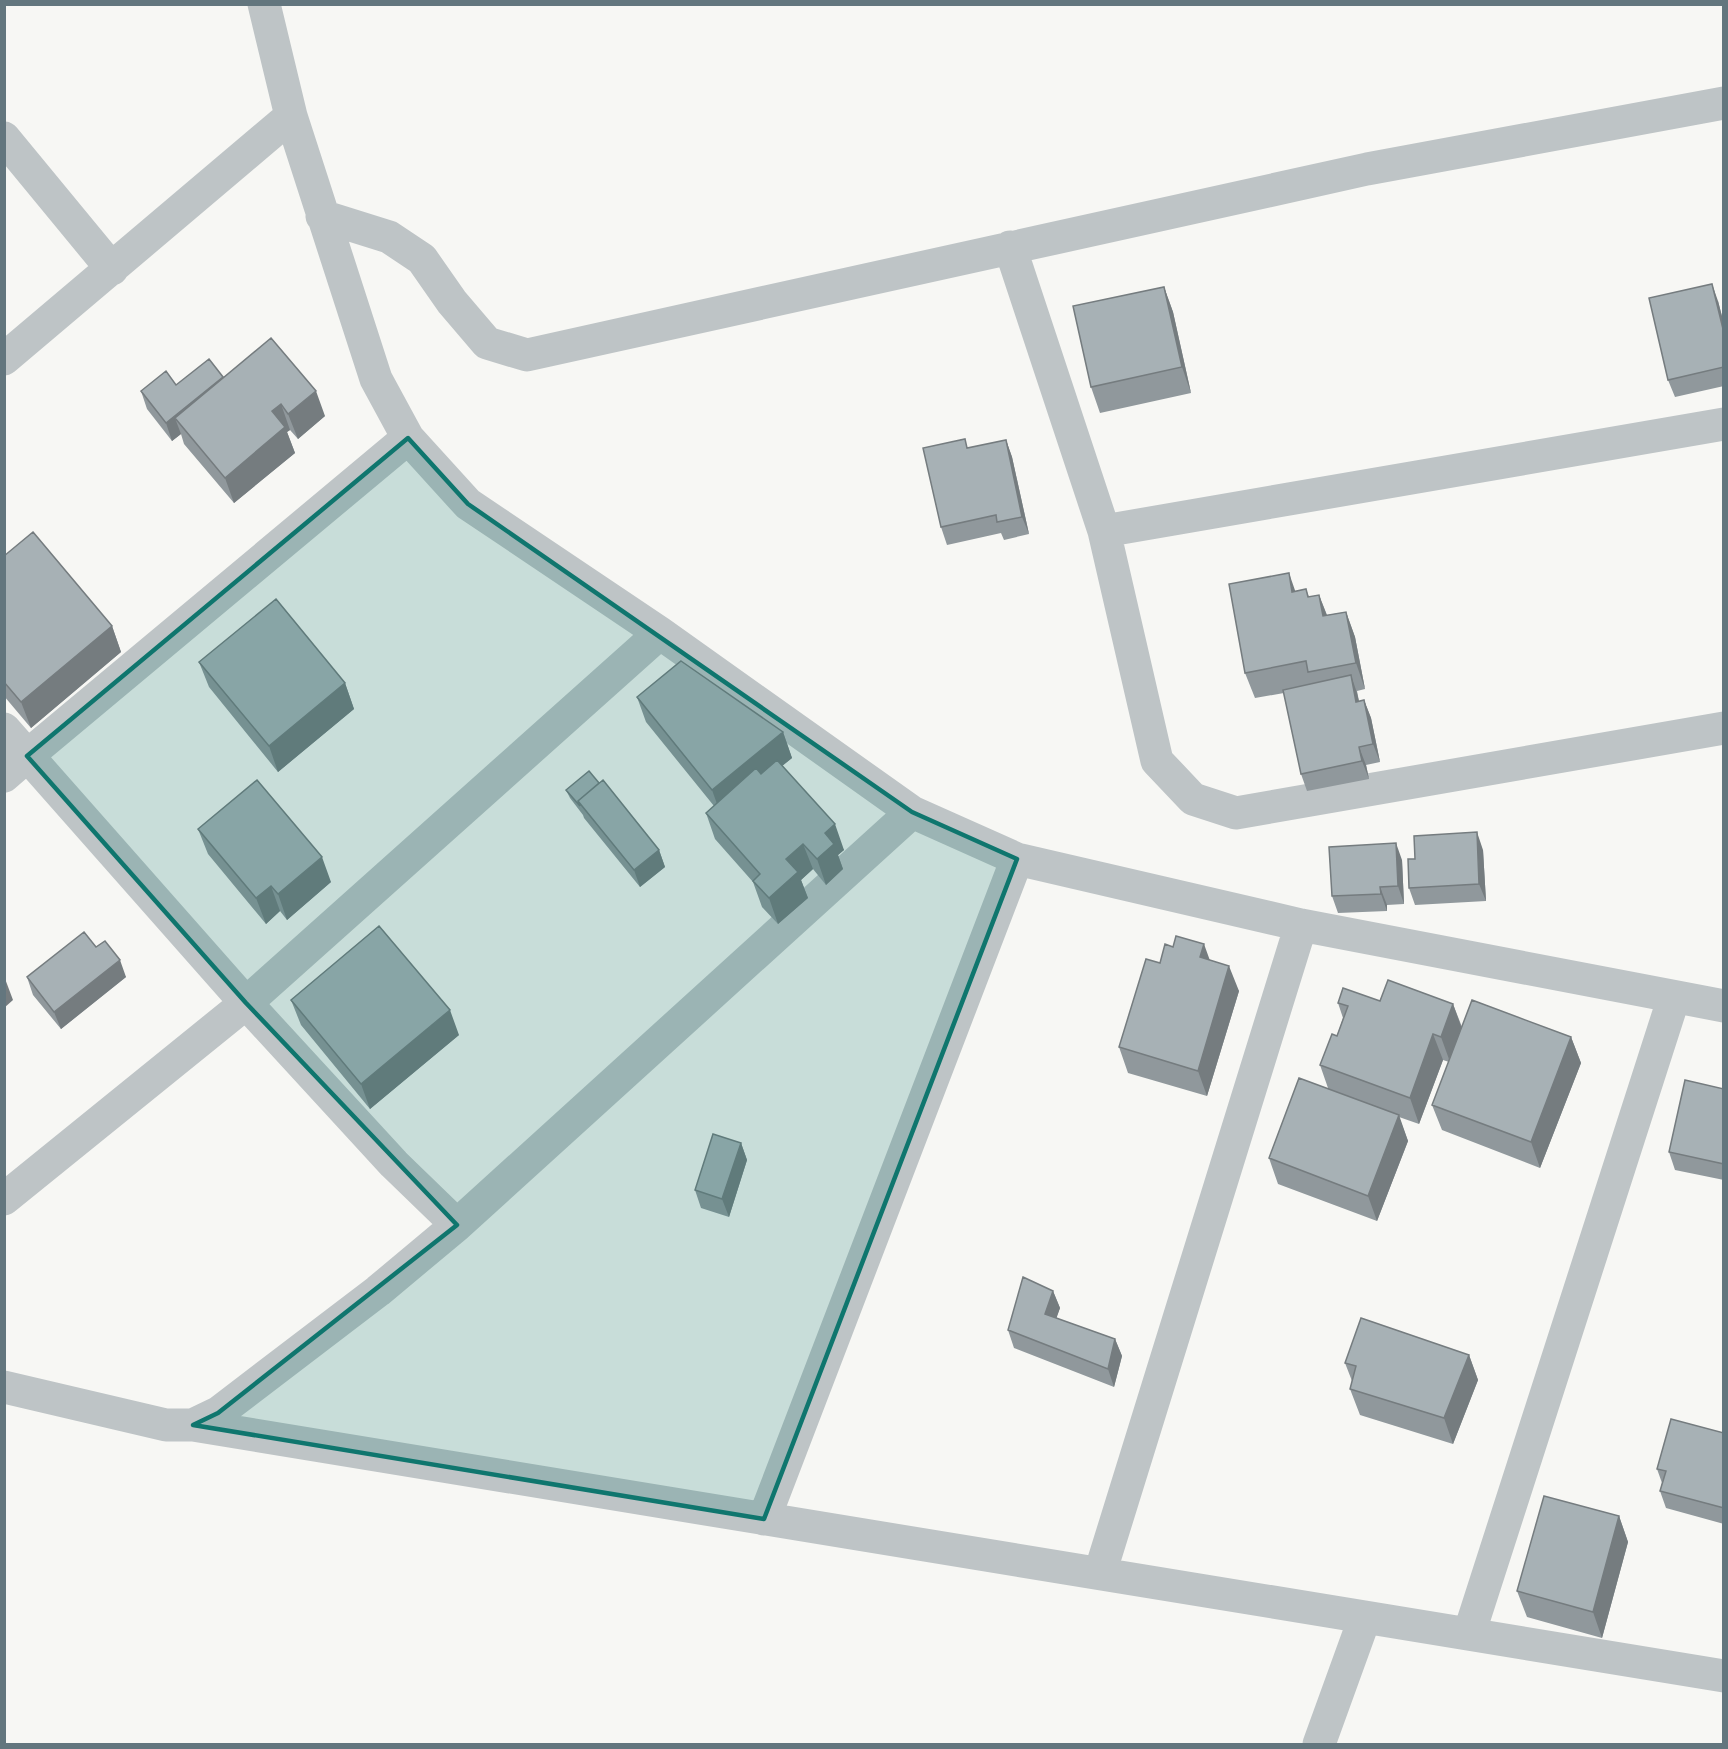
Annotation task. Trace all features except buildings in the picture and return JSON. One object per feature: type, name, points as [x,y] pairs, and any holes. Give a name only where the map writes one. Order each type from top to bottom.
[{"type":"street","points":[[264,4],[291,116],[376,379],[408,438],[468,504],[660,633],[912,812],[1017,859],[1301,925],[1724,1006]]},
{"type":"street","points":[[322,216],[389,237],[422,260],[452,302],[487,343],[527,355],[1366,169],[1724,103]]},
{"type":"street","points":[[4,359],[291,116]]},
{"type":"street","points":[[4,138],[112,269]]},
{"type":"street","points":[[1010,248],[1104,531],[1157,761],[1194,799],[1236,813],[1724,728]]},
{"type":"street","points":[[1104,531],[1724,424]]},
{"type":"street","points":[[16,766],[408,438]]},
{"type":"street","points":[[4,1199],[246,1003],[660,633]]},
{"type":"street","points":[[4,729],[16,766],[246,1003],[394,1164],[457,1225]]},
{"type":"street","points":[[193,1425],[218,1413],[378,1291],[457,1225],[912,812]]},
{"type":"street","points":[[764,1519],[1017,859]]},
{"type":"street","points":[[1100,1573],[1301,925]]},
{"type":"street","points":[[1469,1634],[1674,997]]},
{"type":"street","points":[[4,1387],[166,1425],[193,1425],[1724,1676]]},
{"type":"street","points":[[1319,1744],[1365,1617]]},
{"type":"highlighted area","points":[[408,438],[468,504],[912,812],[1017,859],[764,1519],[193,1425],[218,1413],[457,1225],[246,1003],[27,756]]}]
